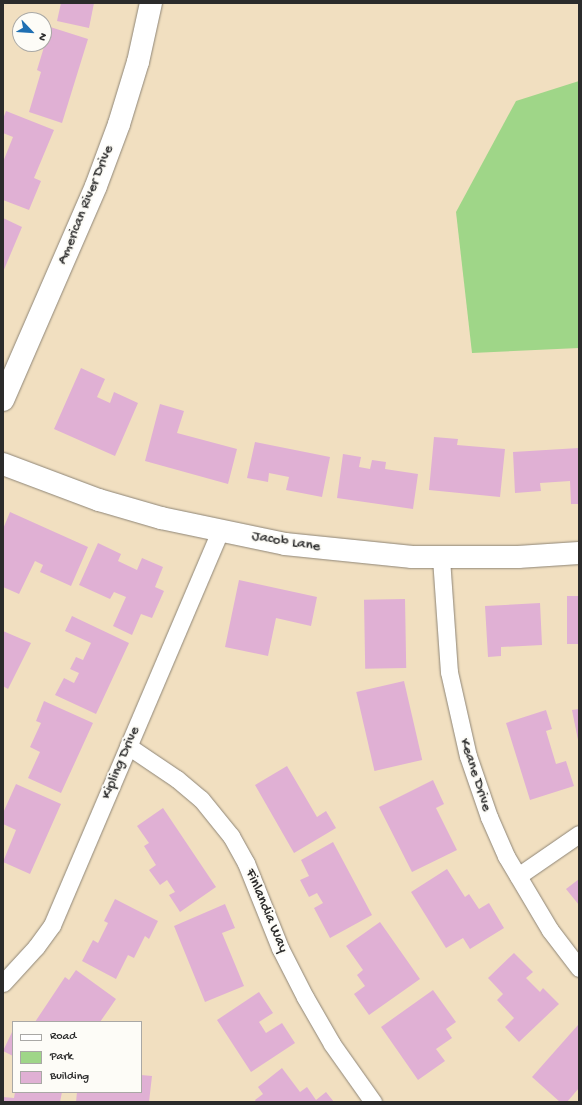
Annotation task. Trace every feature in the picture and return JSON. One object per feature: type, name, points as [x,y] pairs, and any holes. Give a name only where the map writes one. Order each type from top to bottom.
[{"type":"street","name":"American River Drive","points":[[3,400],[96,186],[119,124],[138,62],[151,3]]},
{"type":"street","name":"Jacob Lane","points":[[3,464],[99,500],[220,532],[285,544],[370,554],[441,558],[518,557],[579,553]]},
{"type":"street","name":"Kipling Drive","points":[[3,983],[36,947],[52,925],[220,532]]},
{"type":"street","name":"Keane Drive","points":[[441,558],[445,629],[457,714],[468,756],[489,817],[518,876],[550,930],[579,968]]},
{"type":"street","name":"Finlandia Way","points":[[128,746],[177,779],[201,799],[231,836],[246,863],[280,948],[305,997],[332,1044],[373,1102]]},
{"type":"street","points":[[518,876],[579,834]]},
{"type":"green space","points":[[579,81],[579,348],[472,353],[456,212],[516,101]]},
{"type":"building","points":[[61,3],[94,3],[89,28],[57,21]]},
{"type":"building","points":[[52,28],[88,39],[62,123],[29,112],[41,72],[37,70],[42,52],[52,52]]},
{"type":"building","points":[[6,111],[54,130],[34,178],[41,181],[29,210],[3,200],[3,162],[13,137],[3,133],[3,119]]},
{"type":"building","points":[[3,218],[22,227],[3,272]]},
{"type":"building","points":[[81,368],[105,379],[97,397],[110,403],[114,392],[138,403],[115,456],[54,429]]},
{"type":"building","points":[[160,404],[184,411],[177,433],[237,449],[228,484],[145,461]]},
{"type":"building","points":[[434,437],[458,439],[457,445],[505,449],[500,497],[429,490]]},
{"type":"building","points":[[255,442],[330,457],[322,497],[286,490],[289,477],[269,473],[268,482],[247,478]]},
{"type":"building","points":[[579,448],[579,504],[571,504],[570,481],[540,483],[541,491],[515,493],[513,452]]},
{"type":"building","points":[[343,454],[361,457],[359,467],[370,469],[372,460],[386,462],[385,469],[418,474],[413,509],[337,498]]},
{"type":"building","points":[[10,512],[88,547],[71,586],[40,572],[43,565],[35,561],[19,594],[3,587],[3,529]]},
{"type":"building","points":[[98,543],[121,554],[118,561],[137,570],[142,558],[163,567],[155,587],[164,591],[152,618],[141,614],[132,635],[113,626],[126,597],[114,592],[110,599],[79,585]]},
{"type":"building","points":[[239,580],[317,597],[311,626],[276,618],[268,656],[225,647]]},
{"type":"building","points":[[567,596],[579,596],[579,644],[567,644]]},
{"type":"building","points":[[405,599],[406,668],[365,669],[364,600]]},
{"type":"building","points":[[540,603],[542,645],[501,647],[501,656],[488,657],[485,606]]},
{"type":"building","points":[[72,616],[129,643],[96,714],[55,695],[64,678],[74,683],[79,673],[70,669],[76,657],[83,660],[91,643],[65,631]]},
{"type":"building","points":[[3,631],[31,643],[8,689],[3,686]]},
{"type":"building","points":[[404,681],[422,760],[374,771],[356,692]]},
{"type":"building","points":[[44,701],[93,723],[61,793],[28,778],[40,752],[30,747],[41,723],[36,721]]},
{"type":"building","points":[[579,709],[579,740],[578,740],[572,710]]},
{"type":"building","points":[[546,710],[552,729],[546,731],[556,764],[566,761],[574,786],[530,800],[506,723]]},
{"type":"building","points":[[287,766],[317,817],[326,811],[336,828],[294,853],[255,785]]},
{"type":"building","points":[[433,780],[444,804],[436,808],[457,850],[412,872],[379,807]]},
{"type":"building","points":[[16,784],[61,804],[30,874],[3,862],[16,830],[3,824],[3,813]]},
{"type":"building","points":[[163,808],[216,887],[180,912],[169,895],[175,892],[167,880],[160,885],[149,870],[156,865],[144,846],[149,843],[137,826]]},
{"type":"building","points":[[333,842],[372,915],[330,938],[314,908],[323,903],[317,893],[309,897],[300,880],[309,876],[301,860]]},
{"type":"building","points":[[447,869],[465,897],[469,894],[479,909],[489,903],[504,928],[470,949],[463,938],[446,948],[411,892]]},
{"type":"building","points":[[579,879],[579,905],[566,889]]},
{"type":"building","points":[[115,899],[158,921],[149,939],[145,936],[134,958],[128,955],[116,979],[82,961],[93,940],[98,943],[108,923],[104,921]]},
{"type":"building","points":[[225,904],[235,928],[222,933],[244,986],[205,1002],[174,926]]},
{"type":"building","points":[[380,922],[420,979],[369,1015],[354,994],[365,986],[357,975],[363,970],[346,946]]},
{"type":"building","points":[[514,953],[533,972],[526,978],[540,992],[543,988],[559,1004],[519,1042],[505,1027],[514,1018],[497,1000],[503,994],[488,978]]},
{"type":"building","points":[[76,970],[116,999],[101,1021],[36,1021],[65,977],[69,980]]},
{"type":"building","points":[[433,990],[456,1022],[446,1029],[452,1038],[436,1049],[445,1061],[418,1080],[381,1027]]},
{"type":"building","points":[[259,992],[273,1013],[259,1022],[266,1033],[282,1023],[295,1043],[251,1072],[217,1020]]},
{"type":"building","points":[[578,1025],[579,1088],[567,1102],[560,1102],[532,1077]]},
{"type":"building","points":[[12,1032],[12,1056],[3,1051]]},
{"type":"building","points":[[282,1068],[300,1092],[307,1087],[316,1100],[326,1092],[334,1102],[256,1102],[255,1100],[263,1094],[258,1087]]},
{"type":"building","points":[[142,1075],[152,1076],[149,1102],[76,1102],[77,1093],[142,1093]]},
{"type":"building","points":[[15,1093],[62,1093],[60,1102],[3,1102],[3,1097],[14,1098]]}]
